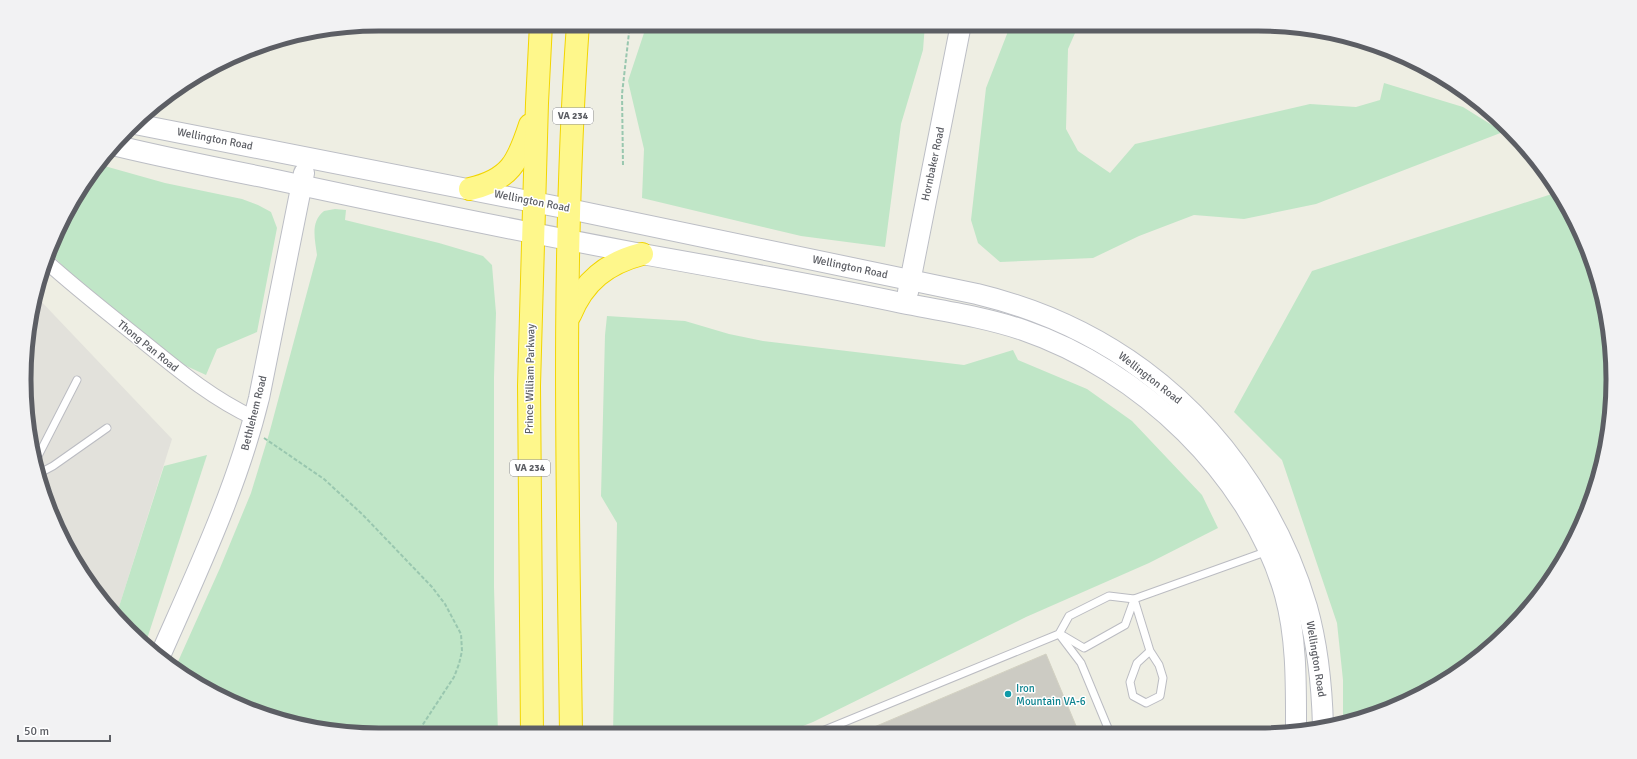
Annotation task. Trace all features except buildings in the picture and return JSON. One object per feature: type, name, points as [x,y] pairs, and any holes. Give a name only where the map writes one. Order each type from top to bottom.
[{"type":"highway","name":"Prince William Parkway","points":[[532,728],[529,386],[536,103],[541,31]]},
{"type":"highway","name":"VA 234","points":[[572,728],[567,400],[569,209],[578,31]]},
{"type":"highway","points":[[470,189],[486,185],[497,179],[507,172],[516,161],[523,146],[536,103]]},
{"type":"highway","points":[[568,322],[577,300],[586,286],[597,275],[611,265],[626,258],[642,254]]},
{"type":"main road","name":"Hornbaker Road","points":[[907,304],[909,279],[959,31]]},
{"type":"main road","name":"Wellington Road","points":[[141,125],[470,189],[909,279],[997,299],[1050,317],[1082,332],[1133,362],[1170,392],[1215,436],[1241,470],[1271,519],[1300,584],[1311,622],[1318,662],[1323,721]]},
{"type":"main road","name":"Wellington Road","points":[[120,147],[302,186],[533,233],[989,320],[1023,330],[1086,358],[1119,378],[1165,413],[1196,443],[1233,490],[1253,522],[1269,551],[1285,595],[1292,630],[1296,668],[1296,726]]},
{"type":"main road","name":"Bethlehem Road","points":[[162,652],[225,507],[253,424],[308,157]]},
{"type":"street","name":"Thong Pan Road","points":[[50,265],[185,376],[208,393],[233,408],[253,424]]},
{"type":"lane","points":[[39,453],[77,380]]},
{"type":"lane","points":[[43,471],[107,428]]},
{"type":"lane","points":[[830,728],[1059,634],[1069,616],[1109,596],[1134,599],[1269,551]]},
{"type":"lane","points":[[1059,634],[1084,648],[1125,625],[1134,599]]},
{"type":"lane","points":[[1134,599],[1150,651],[1159,665],[1163,678],[1160,696],[1146,703],[1133,696],[1130,682],[1137,663],[1150,651]]},
{"type":"lane","points":[[1059,634],[1081,663],[1108,728]]},
{"type":"path","points":[[623,165],[622,94],[629,31]]},
{"type":"path","points":[[253,424],[329,484],[399,551],[432,587],[445,604],[461,634],[462,651],[454,677],[421,728]]},
{"type":"shaded area","points":[[40,301],[172,439],[118,610],[90,573],[67,534],[49,492],[43,470],[34,425],[31,380],[34,334]]},
{"type":"green space","points":[[645,31],[924,31],[923,50],[901,124],[885,247],[801,236],[642,198],[644,149],[628,81]]},
{"type":"green space","points":[[1007,31],[1076,31],[1068,49],[1066,129],[1078,151],[1110,173],[1135,144],[1310,104],[1356,107],[1380,100],[1384,83],[1463,107],[1503,132],[1316,204],[1244,219],[1194,215],[1139,236],[1093,258],[1000,262],[978,243],[971,220],[986,88]]},
{"type":"green space","points":[[104,166],[165,183],[242,199],[271,212],[277,228],[257,332],[217,349],[206,375],[182,364],[68,271],[54,256],[67,225],[78,205]]},
{"type":"green space","points":[[1552,194],[1570,225],[1588,267],[1599,312],[1605,357],[1606,380],[1603,425],[1588,492],[1570,534],[1559,554],[1534,592],[1520,609],[1487,642],[1451,669],[1412,692],[1370,710],[1343,717],[1343,680],[1337,623],[1282,460],[1234,412],[1312,271]]},
{"type":"green space","points":[[335,209],[346,210],[345,220],[439,243],[483,256],[492,265],[496,313],[494,377],[494,587],[498,728],[380,728],[334,725],[312,721],[267,710],[225,692],[177,663],[220,568],[251,493],[269,434],[317,255],[314,231],[315,226],[320,215],[324,211]]},
{"type":"green space","points":[[607,316],[685,321],[729,334],[763,341],[964,365],[1013,350],[1018,360],[1087,389],[1132,421],[1202,495],[1218,528],[1149,563],[1026,617],[798,728],[613,728],[617,523],[601,496],[605,335]]},
{"type":"green space","points":[[207,455],[147,639],[118,610],[164,466]]},
{"type":"place","name":"Iron Mountain VA-6","points":[[1008,694]]}]
